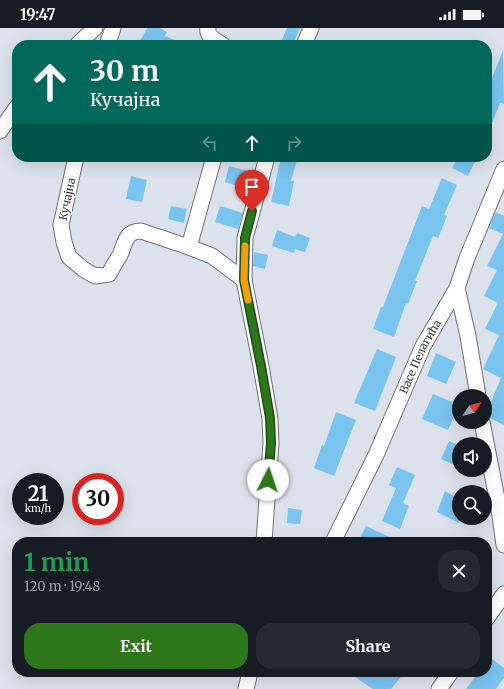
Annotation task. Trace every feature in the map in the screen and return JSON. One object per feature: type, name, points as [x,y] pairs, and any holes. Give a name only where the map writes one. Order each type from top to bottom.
[{"type":"street","points":[[82,40],[95,28]]},
{"type":"street","points":[[109,40],[113,28]]},
{"type":"street","points":[[208,28],[207,32],[209,36],[215,40]]},
{"type":"street","points":[[306,40],[310,28]]},
{"type":"street","points":[[0,131],[12,114]]},
{"type":"street","name":"Кучајна","points":[[75,162],[61,225],[64,242],[69,257],[83,268],[95,276],[109,274],[120,254],[126,238],[135,231],[140,231],[189,247]]},
{"type":"street","points":[[213,162],[189,247],[212,256],[244,280]]},
{"type":"street","points":[[264,537],[271,443],[270,418],[244,280],[245,238],[266,162]]},
{"type":"street","name":"Васе Пелагића","points":[[335,537],[376,455],[424,346],[457,288],[467,258],[504,169]]},
{"type":"street","points":[[457,288],[468,336],[477,389]]},
{"type":"street","points":[[483,429],[499,509],[504,545]]},
{"type":"street","points":[[492,611],[504,594]]},
{"type":"street","points":[[246,689],[249,677]]},
{"type":"street","points":[[439,689],[447,677]]},
{"type":"building","points":[[147,28],[160,28],[167,32],[165,36],[174,40],[141,40]]},
{"type":"building","points":[[287,28],[300,28],[295,40],[282,40]]},
{"type":"building","points":[[503,50],[504,104],[500,103],[492,123],[492,78]]},
{"type":"building","points":[[280,162],[297,162],[291,181],[294,181],[289,206],[271,202]]},
{"type":"building","points":[[455,162],[475,162],[468,176],[452,168]]},
{"type":"building","points":[[229,166],[252,172],[248,189],[225,182]]},
{"type":"building","points":[[131,176],[147,180],[142,202],[126,199]]},
{"type":"building","points":[[442,178],[457,185],[444,215],[447,216],[438,238],[433,236],[415,281],[417,281],[408,304],[406,303],[394,337],[373,329],[422,206],[429,209]]},
{"type":"building","points":[[171,206],[187,209],[184,223],[168,219]]},
{"type":"building","points":[[220,206],[243,213],[238,229],[215,222]]},
{"type":"building","points":[[496,212],[504,216],[504,425],[492,419],[492,400],[501,378],[483,369],[499,335],[485,329],[498,303],[484,296],[497,270],[487,266],[503,234],[489,228]]},
{"type":"building","points":[[277,230],[295,237],[297,233],[310,238],[305,252],[295,249],[294,253],[272,246]]},
{"type":"building","points":[[254,252],[268,255],[265,269],[253,266]]},
{"type":"building","points":[[377,349],[396,357],[375,411],[354,403]]},
{"type":"building","points":[[436,353],[456,362],[446,384],[427,376]]},
{"type":"building","points":[[433,394],[452,402],[452,421],[448,430],[422,419]]},
{"type":"building","points":[[336,412],[356,420],[334,476],[314,468],[322,445],[324,446]]},
{"type":"building","points":[[449,441],[452,442],[452,464],[441,459]]},
{"type":"building","points":[[397,467],[415,475],[403,503],[409,506],[400,529],[382,521],[396,488],[389,485]]},
{"type":"building","points":[[445,491],[452,495],[452,520],[437,512]]},
{"type":"building","points":[[288,508],[302,510],[300,524],[287,523]]},
{"type":"building","points":[[366,526],[389,537],[360,537]]},
{"type":"building","points":[[492,659],[504,668],[504,678],[496,689],[466,689],[475,677],[492,677]]},
{"type":"building","points":[[355,677],[401,677],[391,689],[373,689]]},
{"type":"slow traffic","points":[[245,246],[244,280],[248,300]]},
{"type":"route","points":[[252,211],[245,238],[244,280],[270,418],[271,443],[268,480]]}]
